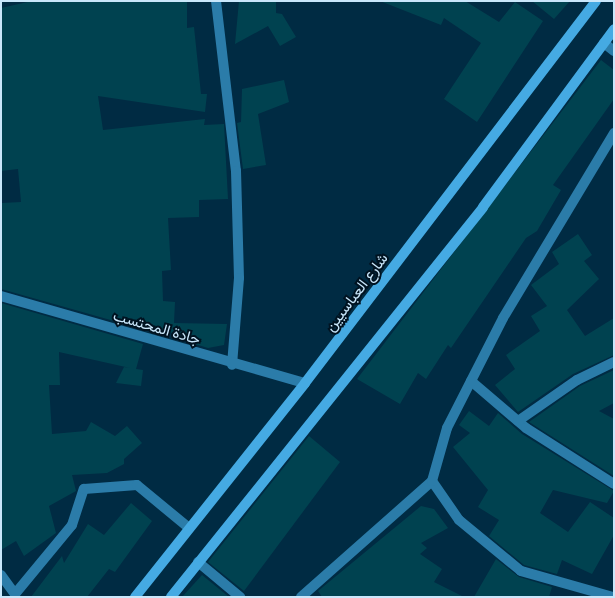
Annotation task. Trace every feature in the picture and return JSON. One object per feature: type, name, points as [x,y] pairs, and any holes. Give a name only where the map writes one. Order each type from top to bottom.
[{"type":"main road","name":"شارع العباسيين","points":[[135,597],[305,383],[596,1]]},
{"type":"main road","points":[[171,597],[483,207],[614,29]]},
{"type":"street","points":[[216,1],[236,171],[239,278],[232,365]]},
{"type":"street","points":[[604,43],[614,51]]},
{"type":"street","points":[[301,597],[432,481],[447,428],[503,318],[614,133]]},
{"type":"street","name":"جادة المحتسب","points":[[1,296],[232,365],[305,383]]},
{"type":"street","points":[[518,421],[578,380],[614,362]]},
{"type":"street","points":[[471,381],[518,421],[614,484]]},
{"type":"street","points":[[432,481],[459,520],[521,571],[613,597]]},
{"type":"street","points":[[1,575],[15,594],[72,525],[84,489],[137,484],[189,528]]},
{"type":"street","points":[[198,562],[240,597]]},
{"type":"building","points":[[32,1],[187,1],[187,28],[194,27],[201,94],[207,94],[205,112],[98,96],[103,130],[205,119],[204,125],[224,124],[228,199],[199,200],[199,217],[168,218],[171,270],[162,271],[163,301],[175,302],[174,323],[227,324],[224,345],[208,348],[195,344],[195,339],[161,330],[160,334],[1,289],[2,203],[21,202],[18,169],[1,171],[1,8]]},
{"type":"building","points":[[239,1],[276,1],[276,13],[282,14],[296,37],[280,46],[268,26],[235,44]]},
{"type":"building","points":[[380,1],[465,1],[499,22],[515,2],[543,21],[477,122],[444,99],[481,43],[444,18],[441,25]]},
{"type":"building","points":[[532,1],[570,1],[554,19]]},
{"type":"building","points":[[601,60],[614,70],[614,99],[553,185],[561,190],[537,231],[526,238],[451,348],[448,345],[426,379],[418,373],[400,404],[357,379]]},
{"type":"building","points":[[284,80],[289,102],[258,114],[266,165],[243,169],[237,123],[241,122],[242,89]]},
{"type":"building","points":[[578,234],[592,255],[584,261],[599,279],[567,310],[585,336],[614,318],[614,355],[573,374],[518,412],[495,385],[515,369],[506,355],[540,331],[531,316],[547,306],[531,285],[559,264],[552,252]]},
{"type":"building","points":[[1,303],[143,344],[136,369],[143,370],[141,386],[116,383],[124,367],[130,368],[59,352],[60,385],[49,385],[52,434],[86,431],[91,422],[115,436],[127,426],[142,443],[124,459],[124,464],[107,473],[72,475],[76,491],[49,506],[56,533],[24,556],[16,541],[1,550]]},
{"type":"building","points":[[614,370],[614,403],[599,411],[614,419],[614,476],[529,422],[580,386]]},
{"type":"building","points":[[469,411],[489,426],[498,413],[522,434],[614,491],[607,503],[553,490],[540,513],[568,532],[590,502],[614,518],[614,535],[592,574],[562,560],[557,574],[524,565],[489,536],[499,520],[478,507],[488,490],[453,447],[470,433],[459,425]]},
{"type":"building","points":[[309,436],[340,462],[244,591],[208,562]]},
{"type":"building","points":[[131,503],[152,521],[115,572],[109,569],[87,597],[31,597],[62,556],[64,563],[88,524],[104,535]]},
{"type":"building","points":[[421,506],[434,509],[448,528],[421,543],[427,548],[420,554],[442,569],[434,582],[464,597],[322,597],[318,591]]},
{"type":"building","points":[[496,559],[519,577],[552,587],[549,597],[474,597]]},
{"type":"building","points":[[202,575],[229,597],[182,597]]}]
